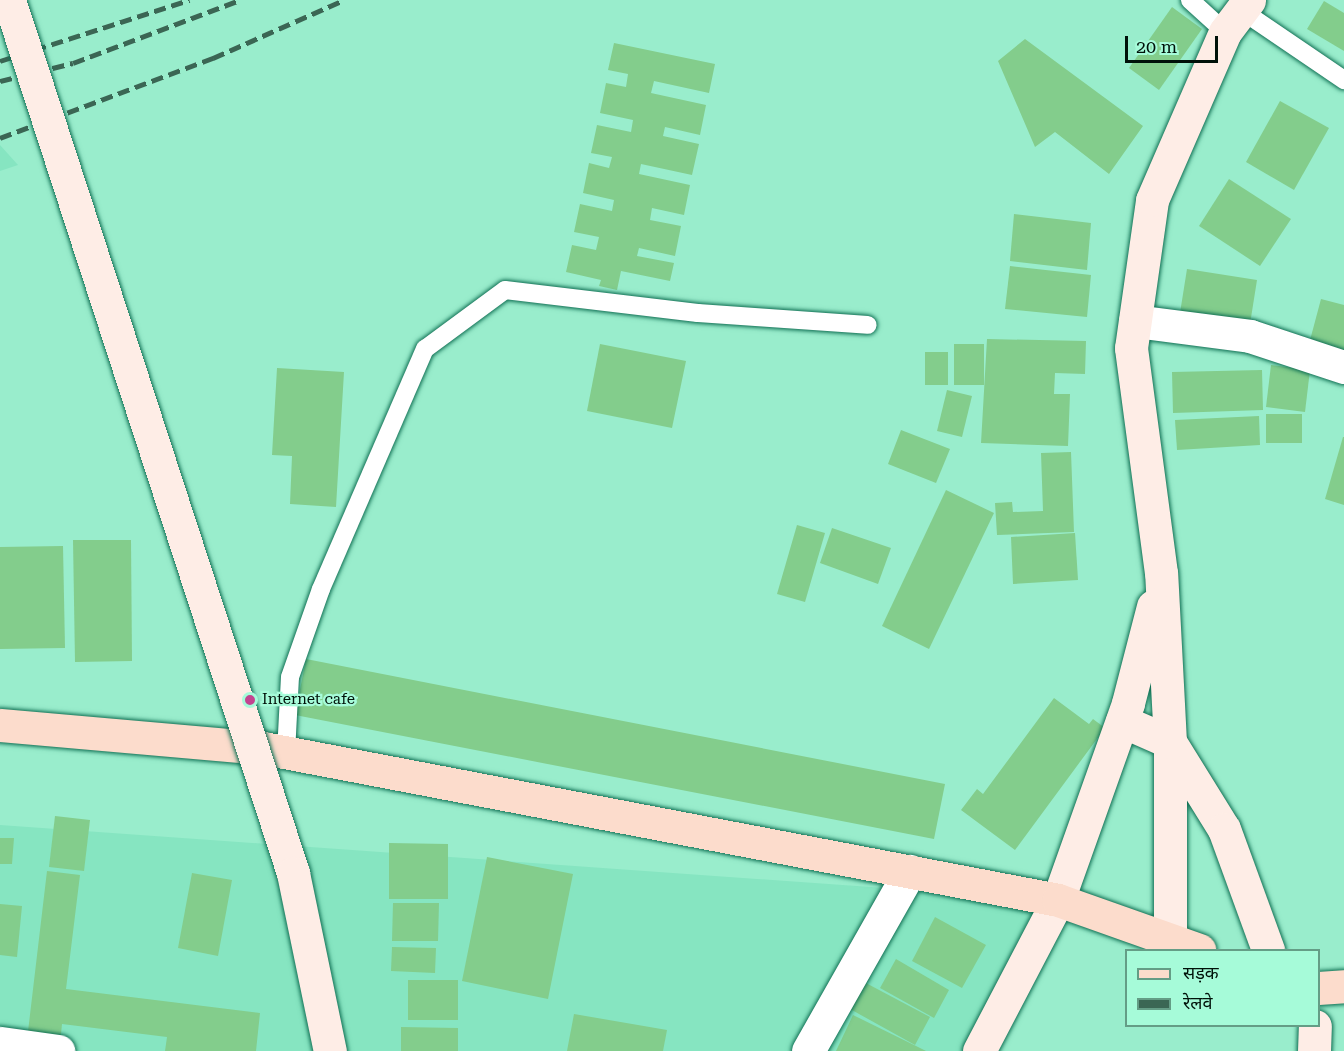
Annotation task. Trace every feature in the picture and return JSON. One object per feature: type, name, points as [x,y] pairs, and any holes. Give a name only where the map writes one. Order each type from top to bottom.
[{"type":"main road","points":[[0,725],[286,753],[1058,900],[1184,946]]},
{"type":"main road","points":[[1320,988],[1344,987]]},
{"type":"street","points":[[9,0],[293,873],[330,1051]]},
{"type":"street","points":[[1184,946],[1161,573],[1131,348],[1152,200],[1238,14]]},
{"type":"street","points":[[1135,321],[1250,336],[1344,367]]},
{"type":"street","points":[[979,1051],[1058,900],[1122,721],[1161,573]]},
{"type":"street","points":[[1122,721],[1170,742],[1224,829],[1267,949]]},
{"type":"street","points":[[808,1051],[910,871]]},
{"type":"street","points":[[1314,1051],[1315,1027]]},
{"type":"street","points":[[0,1043],[58,1051]]},
{"type":"lane","points":[[1190,0],[1238,14],[1344,80]]},
{"type":"lane","points":[[286,753],[290,677],[321,589],[425,350],[505,290],[698,313],[868,325]]},
{"type":"shaded area","points":[[0,145],[18,165],[0,171]]},
{"type":"shaded area","points":[[0,825],[1066,901],[987,1051],[0,1051]]},
{"type":"building","points":[[1324,1],[1344,13],[1344,51],[1307,29]]},
{"type":"building","points":[[1172,7],[1202,29],[1159,90],[1129,68]]},
{"type":"building","points":[[1025,39],[1143,126],[1109,174],[1055,132],[1035,147],[998,61]]},
{"type":"building","points":[[614,43],[715,64],[709,93],[654,81],[651,93],[706,105],[700,135],[665,127],[663,136],[699,144],[692,175],[641,164],[639,174],[690,185],[684,215],[652,208],[650,220],[681,226],[675,256],[639,248],[637,256],[674,263],[670,281],[621,271],[617,290],[599,286],[601,280],[566,272],[572,245],[596,250],[599,237],[574,232],[580,204],[612,211],[614,200],[583,193],[589,163],[609,168],[612,157],[591,153],[597,125],[631,132],[633,120],[600,113],[606,83],[626,87],[628,74],[608,70]]},
{"type":"building","points":[[1280,101],[1329,128],[1294,190],[1246,162]]},
{"type":"building","points":[[1229,179],[1291,219],[1260,266],[1199,226]]},
{"type":"building","points":[[1014,214],[1091,223],[1087,270],[1010,261]]},
{"type":"building","points":[[1010,266],[1091,275],[1087,317],[1005,309]]},
{"type":"building","points":[[1187,269],[1257,280],[1250,324],[1180,313]]},
{"type":"building","points":[[1321,299],[1344,305],[1344,354],[1309,344]]},
{"type":"building","points":[[987,339],[1086,341],[1085,374],[1055,373],[1054,394],[1070,394],[1068,446],[981,443]]},
{"type":"building","points":[[600,344],[686,361],[672,428],[587,411]]},
{"type":"building","points":[[954,344],[984,344],[984,385],[954,385]]},
{"type":"building","points":[[925,352],[948,352],[948,385],[925,385]]},
{"type":"building","points":[[1271,365],[1310,370],[1305,412],[1266,407]]},
{"type":"building","points":[[277,368],[344,372],[336,507],[290,504],[292,456],[272,455]]},
{"type":"building","points":[[1262,370],[1263,410],[1173,413],[1172,372]]},
{"type":"building","points":[[947,390],[972,396],[962,437],[937,431]]},
{"type":"building","points":[[1266,414],[1302,414],[1302,443],[1266,443]]},
{"type":"building","points":[[1259,416],[1260,445],[1177,450],[1175,420]]},
{"type":"building","points":[[901,430],[950,449],[936,483],[888,464]]},
{"type":"building","points":[[1344,437],[1344,505],[1325,499]]},
{"type":"building","points":[[1071,452],[1074,532],[997,535],[995,503],[1012,502],[1013,512],[1043,511],[1041,453]]},
{"type":"building","points":[[946,490],[994,513],[929,649],[882,626]]},
{"type":"building","points":[[797,525],[825,533],[805,602],[777,594]]},
{"type":"building","points":[[832,528],[891,548],[878,584],[820,563]]},
{"type":"building","points":[[1075,533],[1078,580],[1013,584],[1011,537]]},
{"type":"building","points":[[73,540],[131,540],[132,661],[75,662]]},
{"type":"building","points":[[63,546],[65,648],[0,649],[0,547]]},
{"type":"building","points":[[306,659],[945,784],[934,839],[295,715]]},
{"type":"building","points":[[1054,698],[1089,724],[1093,719],[1105,728],[1015,850],[961,810],[977,789],[983,794]]},
{"type":"building","points":[[55,816],[90,820],[84,871],[49,867]]},
{"type":"building","points":[[0,838],[14,838],[12,864],[0,864]]},
{"type":"building","points":[[389,843],[448,844],[448,899],[389,899]]},
{"type":"building","points":[[487,857],[573,874],[548,999],[462,981]]},
{"type":"building","points":[[47,871],[80,875],[66,989],[260,1013],[256,1051],[165,1051],[167,1037],[62,1024],[60,1044],[27,1040]]},
{"type":"building","points":[[192,873],[232,880],[218,956],[178,948]]},
{"type":"building","points":[[393,903],[439,903],[438,941],[392,941]]},
{"type":"building","points":[[0,904],[22,906],[17,957],[0,955]]},
{"type":"building","points":[[935,917],[986,945],[962,988],[912,961]]},
{"type":"building","points":[[392,947],[436,948],[435,973],[391,971]]},
{"type":"building","points":[[896,959],[949,990],[934,1018],[880,988]]},
{"type":"building","points":[[408,980],[458,980],[458,1020],[408,1020]]},
{"type":"building","points":[[864,982],[930,1017],[915,1045],[850,1009]]},
{"type":"building","points":[[574,1014],[667,1030],[663,1051],[567,1051]]},
{"type":"building","points":[[853,1015],[914,1045],[926,1051],[836,1051]]},
{"type":"building","points":[[401,1027],[458,1028],[458,1051],[401,1051]]},
{"type":"railway","points":[[0,61],[189,0]]},
{"type":"railway","points":[[0,81],[73,63],[240,0]]},
{"type":"railway","points":[[0,138],[213,58],[344,0]]},
{"type":"place","name":"Internet cafe","points":[[250,700]]}]
